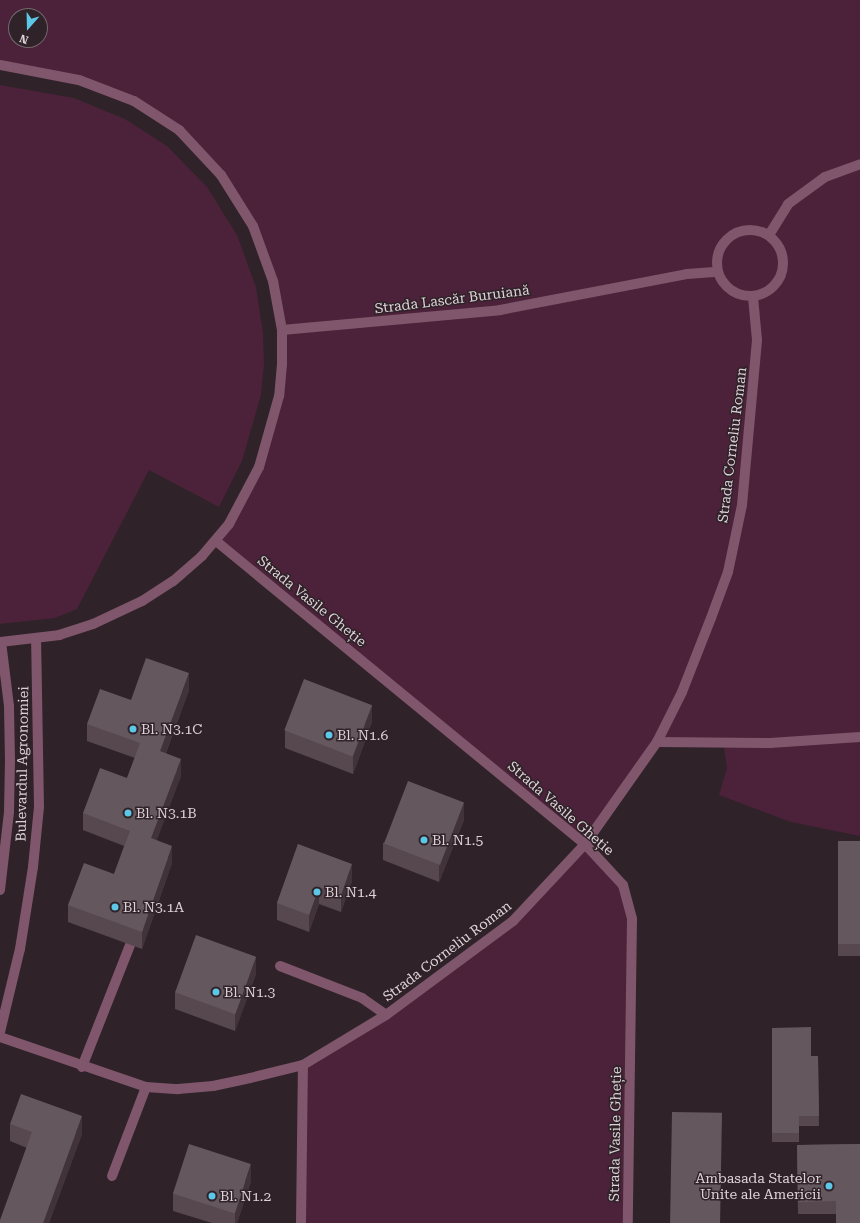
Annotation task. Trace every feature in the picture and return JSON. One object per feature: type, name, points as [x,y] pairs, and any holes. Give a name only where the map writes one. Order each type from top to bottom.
[{"type":"street","points":[[0,65],[79,80],[134,101],[179,130],[221,174],[253,226],[274,281],[282,330],[279,396],[259,466],[229,524],[216,541],[173,581],[142,601],[93,624],[60,635],[0,642]]},
{"type":"street","points":[[769,235],[788,204],[825,177],[860,164]]},
{"type":"street","points":[[748,230],[769,235],[783,254],[784,270],[779,281],[768,293],[753,297],[735,294],[723,284],[718,272],[718,254],[728,238],[748,230]]},
{"type":"street","name":"Strada Lascăr Buruiană","points":[[282,330],[500,310],[687,274],[718,272]]},
{"type":"street","name":"Strada Corneliu Roman","points":[[0,1037],[82,1067],[146,1087],[178,1089],[213,1086],[303,1065],[386,1015],[514,921],[585,844],[657,742],[682,692],[709,625],[732,554],[742,505],[753,412],[757,340],[753,297]]},
{"type":"street","name":"Strada Vasile Gheție","points":[[216,541],[585,844],[623,886],[632,919],[628,1223]]},
{"type":"street","name":"Bulevardul Agronomiei","points":[[0,1032],[20,949],[33,867],[39,807],[36,638]]},
{"type":"street","name":"Bulevardul Agronomiei","points":[[0,642],[9,706],[10,760],[9,812],[0,890]]},
{"type":"street","points":[[657,742],[770,743],[860,737]]},
{"type":"street","points":[[82,1067],[130,945]]},
{"type":"street","points":[[280,966],[362,998],[386,1015]]},
{"type":"street","points":[[301,1223],[303,1065]]},
{"type":"street","points":[[112,1176],[146,1087]]},
{"type":"shaded area","points":[[0,0],[860,0],[860,836],[791,822],[719,795],[727,768],[723,741],[657,742],[585,844],[216,541],[242,501],[279,396],[282,330],[253,226],[221,174],[179,130],[134,101],[79,80],[0,65]]},
{"type":"shaded area","points":[[0,85],[74,98],[125,119],[167,146],[207,187],[237,235],[256,287],[263,333],[264,365],[261,395],[242,461],[219,507],[149,470],[77,609],[55,618],[0,624]]},
{"type":"shaded area","points":[[585,844],[623,885],[632,919],[628,1223],[301,1223],[303,1065],[386,1015],[513,921]]},
{"type":"building","points":[[146,658],[189,673],[160,751],[181,759],[151,838],[172,846],[142,932],[68,905],[84,863],[114,874],[130,831],[83,813],[100,768],[127,778],[140,743],[87,724],[100,689],[131,700]]},
{"type":"building","name":"Bl. N1.6","points":[[304,679],[372,705],[352,757],[284,730]]},
{"type":"building","name":"Bl. N1.5","points":[[408,781],[464,803],[440,865],[384,844]]},
{"type":"building","points":[[838,841],[860,841],[860,944],[838,944]]},
{"type":"building","points":[[298,844],[352,864],[341,895],[319,887],[309,915],[277,903]]},
{"type":"building","name":"Bl. N1.3","points":[[196,935],[256,957],[235,1014],[175,992]]},
{"type":"building","points":[[811,1027],[811,1056],[818,1056],[819,1116],[799,1116],[799,1133],[772,1133],[772,1028]]},
{"type":"building","points":[[21,1094],[82,1116],[43,1223],[0,1223],[32,1132],[10,1124]]},
{"type":"building","points":[[672,1112],[722,1113],[720,1223],[670,1223]]},
{"type":"building","name":"Bl. N1.2","points":[[189,1144],[251,1164],[235,1214],[173,1193]]},
{"type":"building","name":"Ambasada Statelor Unite ale Americii","points":[[860,1144],[860,1223],[836,1223],[836,1201],[798,1202],[797,1145]]},
{"type":"place","name":"Bl. N3.1C","points":[[133,729]]},
{"type":"place","name":"Bl. N1.6","points":[[329,735]]},
{"type":"place","name":"Bl. N3.1B","points":[[128,813]]},
{"type":"place","name":"Bl. N1.5","points":[[424,840]]},
{"type":"place","name":"Bl. N1.4","points":[[317,892]]},
{"type":"place","name":"Bl. N3.1A","points":[[115,907]]},
{"type":"place","name":"Bl. N1.3","points":[[216,992]]},
{"type":"place","name":"Ambasada Statelor Unite ale Americii","points":[[829,1186]]},
{"type":"place","name":"Bl. N1.2","points":[[212,1196]]}]
